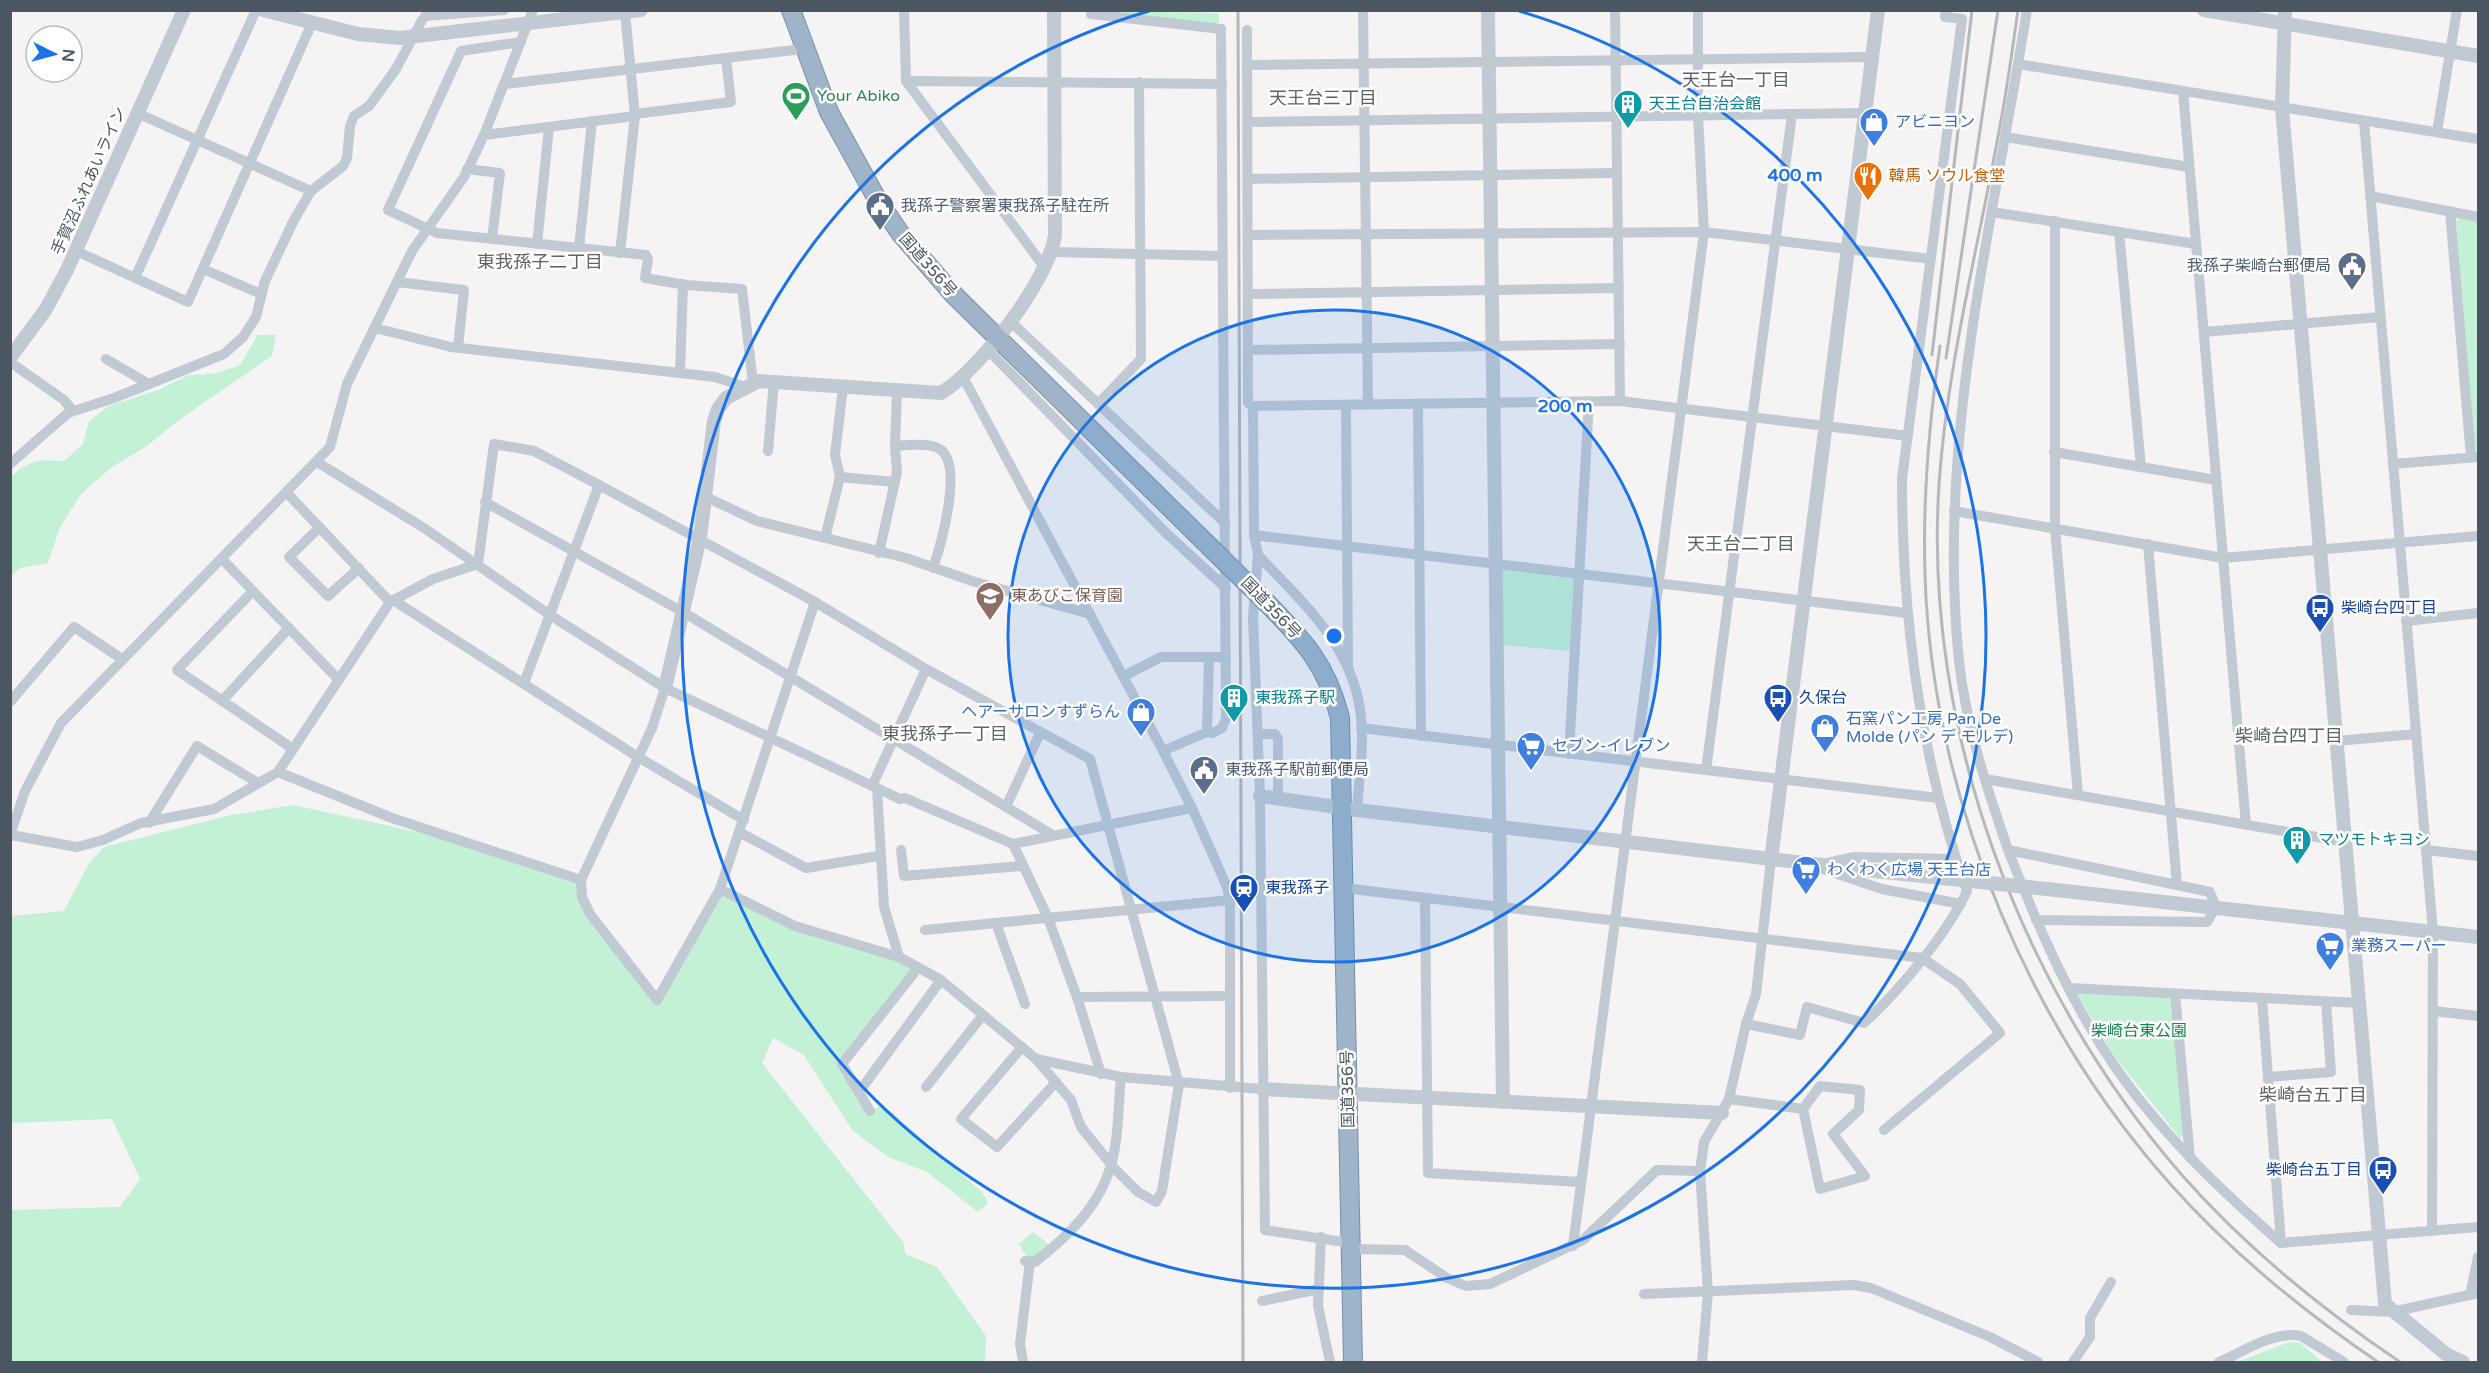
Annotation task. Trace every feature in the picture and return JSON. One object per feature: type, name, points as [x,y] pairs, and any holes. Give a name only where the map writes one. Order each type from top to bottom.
[{"type":"highway","name":"国道356号","points":[[791,10],[803,49],[829,112],[889,216],[920,259],[994,345],[1267,603],[1310,648],[1330,682],[1341,718],[1350,809],[1344,888],[1353,1362]]},
{"type":"street","points":[[135,278],[256,10]]},
{"type":"street","points":[[263,10],[358,34],[400,38],[531,17],[641,10]]},
{"type":"street","points":[[10,465],[73,411],[149,384],[232,349],[254,321],[261,303],[261,294],[294,220],[311,191],[343,166],[347,158],[350,126],[354,116],[369,106],[396,69],[425,15],[504,10]]},
{"type":"street","points":[[904,10],[906,81],[1045,268]]},
{"type":"street","points":[[815,602],[720,889],[657,1000],[590,914],[582,897],[581,880],[656,719],[684,612],[700,538],[711,436],[718,409],[726,398],[749,385],[774,381],[941,393],[963,377],[994,345],[1045,268],[1053,252],[1055,235],[1054,10]]},
{"type":"street","points":[[1091,10],[1091,14],[1221,29],[1226,718],[1222,728],[1213,733],[1207,732],[1163,751]]},
{"type":"street","points":[[1362,10],[1368,405]]},
{"type":"street","points":[[1488,10],[1503,1102]]},
{"type":"street","points":[[1615,10],[1620,401]]},
{"type":"street","points":[[1573,1245],[1704,232],[1698,116],[1698,10]]},
{"type":"street","points":[[1702,1362],[1708,1292],[1700,1171],[1704,1142],[1729,1099],[1746,1024],[1756,994],[1780,779],[1878,10]]},
{"type":"street","points":[[1746,1024],[1800,1035],[1807,1007],[1864,1023],[1883,1006],[1922,958],[1961,904],[1967,891],[1938,798],[1918,710],[1903,575],[1902,479],[1962,19],[1945,17],[1946,10]]},
{"type":"street","points":[[2027,10],[1964,392],[1954,511],[1953,591],[1959,664],[1973,738],[2008,850],[2036,920],[2069,988],[2123,1078],[2190,1158],[2232,1201],[2281,1243],[2478,1227]]},
{"type":"street","points":[[2204,10],[2284,17],[2478,56]]},
{"type":"street","points":[[2437,132],[2457,10]]},
{"type":"street","name":"手賀沼ふれあいライン","points":[[10,360],[46,309],[76,250],[184,11]]},
{"type":"street","points":[[620,253],[635,115],[626,12]]},
{"type":"street","points":[[478,564],[433,579],[392,601],[278,772],[214,809],[141,823],[103,840],[78,847],[11,835],[25,791],[61,723],[318,462],[330,447],[343,394],[397,282],[427,229],[456,190],[484,135],[531,17]]},
{"type":"street","points":[[2284,17],[2282,108],[2385,1304],[2446,1354],[2463,1362]]},
{"type":"street","points":[[76,250],[188,302],[312,23]]},
{"type":"street","points":[[1247,30],[1248,403],[1253,406],[1620,401],[1908,436]]},
{"type":"street","points":[[521,42],[461,51],[388,210],[427,229],[492,239],[646,255],[648,259],[645,278],[742,289],[749,385]]},
{"type":"street","points":[[505,84],[803,49]]},
{"type":"street","points":[[1247,65],[1872,57]]},
{"type":"street","points":[[484,135],[731,102],[726,58]]},
{"type":"street","points":[[2018,64],[2478,139]]},
{"type":"street","points":[[906,81],[1222,84]]},
{"type":"street","points":[[1099,403],[1141,359],[1139,82]]},
{"type":"street","points":[[2183,91],[2246,825]]},
{"type":"street","points":[[137,113],[311,191]]},
{"type":"street","points":[[1248,122],[1866,113]]},
{"type":"street","points":[[1706,770],[1792,114]]},
{"type":"street","points":[[2364,120],[2433,932],[2432,1231]]},
{"type":"street","points":[[579,248],[592,121]]},
{"type":"street","points":[[537,244],[549,127]]},
{"type":"street","points":[[2005,137],[2189,167]]},
{"type":"street","points":[[467,169],[500,173],[492,239]]},
{"type":"street","points":[[1248,179],[1616,173]]},
{"type":"street","points":[[2370,196],[2478,217]]},
{"type":"street","points":[[2393,464],[2475,457],[2450,211]]},
{"type":"street","points":[[1992,212],[2196,244]]},
{"type":"street","points":[[2055,221],[2055,528],[2078,795]]},
{"type":"street","points":[[1249,235],[1704,232],[1931,259]]},
{"type":"street","points":[[2119,232],[2140,467]]},
{"type":"street","points":[[1053,252],[1223,256]]},
{"type":"street","points":[[203,269],[261,294]]},
{"type":"street","points":[[397,282],[464,290],[458,347]]},
{"type":"street","points":[[680,373],[683,284]]},
{"type":"street","points":[[1249,294],[1619,288]]},
{"type":"street","points":[[2204,332],[2380,316]]},
{"type":"street","points":[[1010,321],[1225,523]]},
{"type":"street","points":[[375,328],[458,347],[715,377],[749,385]]},
{"type":"street","points":[[1248,350],[1620,344]]},
{"type":"street","points":[[994,345],[1166,533],[1226,588]]},
{"type":"street","points":[[105,358],[149,384]]},
{"type":"street","points":[[10,360],[64,400],[73,411]]},
{"type":"street","points":[[963,377],[1163,751],[1192,808],[1230,900],[1230,1088]]},
{"type":"street","points":[[768,451],[774,381]]},
{"type":"street","points":[[825,537],[840,477],[835,455],[843,387]]},
{"type":"street","points":[[879,553],[897,472],[895,446],[897,391]]},
{"type":"street","points":[[1569,754],[1589,401]]},
{"type":"street","points":[[1346,405],[1348,669]]},
{"type":"street","points":[[1418,405],[1421,736]]},
{"type":"street","points":[[1253,406],[1254,534],[1258,555],[1253,616],[1259,734],[1265,1230],[1321,1237],[1350,1246],[1405,1250],[1447,1278],[1466,1286],[1490,1284],[1583,1240],[1657,1170],[1700,1171]]},
{"type":"street","points":[[478,564],[494,444],[534,451],[700,538],[815,602],[926,669],[1090,759],[1179,1083],[1162,1191],[1156,1202],[1138,1192],[1111,1165],[1081,1127],[1071,1100],[1036,1059],[941,980],[898,957],[795,926],[720,889]]},
{"type":"street","points":[[895,446],[936,447],[944,451],[950,465],[945,533],[933,568]]},
{"type":"street","points":[[2054,452],[2216,480]]},
{"type":"street","points":[[318,462],[478,564],[550,615],[665,688],[874,787],[1013,844],[1051,834],[1192,808]]},
{"type":"street","points":[[840,477],[895,482]]},
{"type":"street","points":[[524,683],[599,485]]},
{"type":"street","points":[[287,493],[392,601],[638,757],[744,820]]},
{"type":"street","points":[[706,497],[757,521],[825,537],[1090,614]]},
{"type":"street","points":[[485,502],[684,612],[1051,834]]},
{"type":"street","points":[[1954,511],[2223,558],[2478,536]]},
{"type":"street","points":[[320,527],[289,557],[328,596],[359,568]]},
{"type":"street","points":[[1254,534],[1659,585],[1906,613]]},
{"type":"street","points":[[2148,544],[2176,885]]},
{"type":"street","points":[[1258,555],[1320,620],[1333,638],[1348,669],[1358,699],[1361,728],[1350,809]]},
{"type":"street","points":[[222,559],[339,680]]},
{"type":"street","points":[[253,591],[177,670],[293,749]]},
{"type":"street","points":[[2406,621],[2478,614]]},
{"type":"street","points":[[10,702],[74,627],[122,659]]},
{"type":"street","points":[[222,701],[289,628]]},
{"type":"street","points":[[1124,676],[1161,657],[1226,657]]},
{"type":"street","points":[[1207,732],[1209,658]]},
{"type":"street","points":[[898,957],[884,907],[874,787],[926,669]]},
{"type":"street","points":[[1361,728],[1938,798]]},
{"type":"street","points":[[1006,807],[1040,733]]},
{"type":"street","points":[[1259,734],[1275,734],[1278,739],[1278,799]]},
{"type":"street","points":[[2336,741],[2416,734]]},
{"type":"street","points":[[149,823],[197,746],[258,783]]},
{"type":"street","points":[[278,772],[403,822],[581,880]]},
{"type":"street","points":[[1984,779],[2345,842]]},
{"type":"street","points":[[1260,796],[1814,865],[2478,937]]},
{"type":"street","points":[[739,832],[806,868],[879,856]]},
{"type":"street","points":[[1013,844],[1048,918],[1077,997],[1101,1074]]},
{"type":"street","points":[[901,850],[904,876],[1022,866]]},
{"type":"street","points":[[2008,850],[2210,892],[2216,907]]},
{"type":"street","points":[[2426,850],[2478,856]]},
{"type":"street","points":[[1814,865],[1854,857],[1956,859]]},
{"type":"street","points":[[1814,865],[1882,889],[1961,904]]},
{"type":"street","points":[[1344,888],[1922,958],[1960,984],[2000,1033],[1884,1130]]},
{"type":"street","points":[[1425,898],[1425,1099],[1428,1173],[1581,1182]]},
{"type":"street","points":[[925,930],[1230,900]]},
{"type":"street","points":[[2036,920],[2207,921],[2216,907]]},
{"type":"street","points":[[996,923],[1025,1004]]},
{"type":"street","points":[[870,1112],[842,1064],[918,968]]},
{"type":"street","points":[[859,1092],[941,980]]},
{"type":"street","points":[[2069,988],[2359,1003]]},
{"type":"street","points":[[2175,994],[2190,1158]]},
{"type":"street","points":[[1077,997],[1230,996]]},
{"type":"street","points":[[2262,999],[2281,1243]]},
{"type":"street","points":[[2268,1077],[2331,1072],[2326,1002]]},
{"type":"street","points":[[2433,1011],[2478,1016]]},
{"type":"street","points":[[926,1087],[983,1015]]},
{"type":"street","points":[[1022,1047],[961,1119],[997,1147],[1056,1082]]},
{"type":"street","points":[[1036,1059],[1121,1077],[1230,1088],[1722,1113]]},
{"type":"street","points":[[1023,1362],[1020,1344],[1028,1262],[1035,1262],[1068,1235],[1099,1194],[1111,1165],[1121,1077]]},
{"type":"street","points":[[1820,1086],[1860,1090],[1859,1110],[1833,1134],[1864,1176],[1820,1189],[1803,1109],[1820,1086]]},
{"type":"street","points":[[1729,1099],[1803,1109]]},
{"type":"street","points":[[1321,1237],[1318,1305],[1330,1362]]},
{"type":"street","points":[[2351,1310],[2392,1312],[2474,1294],[2478,1257]]},
{"type":"street","points":[[2073,1362],[2090,1337],[2090,1318],[2111,1282]]},
{"type":"street","points":[[1644,1294],[1854,1285],[1871,1288],[1989,1337],[2038,1362]]},
{"type":"street","points":[[1262,1301],[1318,1289]]},
{"type":"street","points":[[2219,1362],[2272,1339],[2294,1334],[2344,1362]]},
{"type":"green space","points":[[1098,11],[1219,13],[1219,25]]},
{"type":"green space","points":[[2460,218],[2478,222],[2478,452],[2475,449],[2456,221]]},
{"type":"green space","points":[[258,335],[276,335],[272,356],[183,417],[147,446],[112,467],[81,494],[60,527],[48,563],[20,568],[11,576],[11,477],[17,471],[35,462],[64,461],[83,444],[89,421],[109,406],[158,390],[189,375],[212,374],[239,366]]},
{"type":"green space","points":[[1501,569],[1575,578],[1571,651],[1502,645]]},
{"type":"green space","points":[[293,805],[459,841],[581,880],[590,914],[657,999],[720,889],[795,926],[918,968],[842,1064],[870,1111],[883,1105],[982,1192],[988,1203],[978,1212],[927,1172],[888,1157],[852,1130],[804,1055],[773,1038],[762,1063],[904,1243],[905,1254],[937,1267],[986,1336],[985,1362],[11,1362],[11,1210],[120,1207],[140,1179],[112,1119],[11,1123],[11,916],[64,911],[89,863],[104,847],[231,815]]},
{"type":"green space","name":"柴崎台東公園","points":[[2077,993],[2171,997],[2184,1133],[2180,1138],[2112,1053]]},
{"type":"green space","points":[[1033,1232],[1053,1248],[1030,1262],[1019,1244]]},
{"type":"green space","points":[[2289,1342],[2300,1343],[2320,1360],[2318,1362],[2237,1362]]},
{"type":"railway","points":[[1238,10],[1243,1362]]},
{"type":"railway","points":[[1932,355],[1972,10]]},
{"type":"railway","points":[[1946,358],[1998,10]]},
{"type":"railway","points":[[2018,10],[2002,116],[1956,351],[1939,485],[1938,577],[1948,670],[1966,762],[1994,852],[2030,939],[2073,1023],[2124,1102],[2181,1174],[2231,1227],[2312,1298],[2400,1362]]},
{"type":"railway","points":[[1940,346],[1929,440],[1924,535],[1926,598],[1934,678],[1950,757],[1972,836],[2001,912],[2035,986],[2075,1057],[2121,1124],[2172,1186],[2244,1258],[2323,1323],[2378,1362]]},
{"type":"place","name":"Your Abiko","points":[[796,122]]},
{"type":"place","name":"天王台自治会館","points":[[1628,130]]},
{"type":"place","name":"アビニヨン","points":[[1874,148]]},
{"type":"place","name":"韓馬 ソウル食堂","points":[[1868,202]]},
{"type":"place","name":"我孫子警察署東我孫子駐在所","points":[[880,232]]},
{"type":"place","name":"我孫子柴崎台郵便局","points":[[2352,292]]},
{"type":"place","name":"東あびこ保育園","points":[[990,622]]},
{"type":"place","name":"柴崎台四丁目","points":[[2320,634]]},
{"type":"place","name":"東我孫子駅","points":[[1234,724]]},
{"type":"place","name":"久保台","points":[[1778,724]]},
{"type":"place","name":"ヘアーサロンすずらん","points":[[1141,738]]},
{"type":"place","name":"石窯パン工房 Pan De Molde (パン デ モルデ)","points":[[1825,754]]},
{"type":"place","name":"セブン-イレブン","points":[[1531,772]]},
{"type":"place","name":"東我孫子駅前郵便局","points":[[1204,796]]},
{"type":"place","name":"マツモトキヨシ","points":[[2297,866]]},
{"type":"place","name":"わくわく広場 天王台店","points":[[1806,896]]},
{"type":"place","name":"東我孫子","points":[[1244,914]]},
{"type":"place","name":"業務スーパー","points":[[2330,972]]},
{"type":"place","name":"柴崎台五丁目","points":[[2383,1196]]},
{"type":"district","name":"天王台一丁目","points":[[1736,80]]},
{"type":"district","name":"天王台三丁目","points":[[1323,98]]},
{"type":"district","name":"東我孫子二丁目","points":[[540,262]]},
{"type":"district","name":"天王台二丁目","points":[[1741,544]]},
{"type":"district","name":"東我孫子一丁目","points":[[945,734]]},
{"type":"district","name":"柴崎台四丁目","points":[[2289,736]]},
{"type":"district","name":"柴崎台五丁目","points":[[2313,1095]]}]
